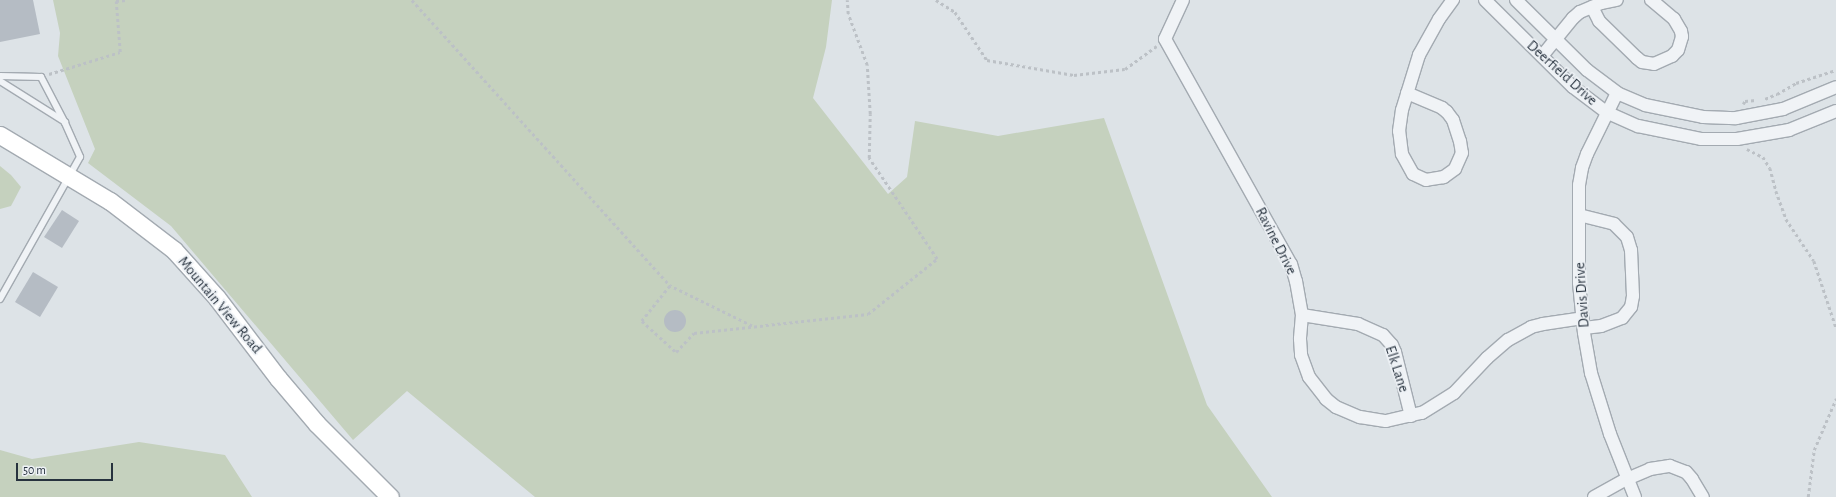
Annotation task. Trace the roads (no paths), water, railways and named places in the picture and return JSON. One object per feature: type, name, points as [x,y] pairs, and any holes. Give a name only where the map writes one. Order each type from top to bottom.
[{"type":"street","name":"Ravine Drive","points":[[1183,0],[1165,39],[1290,264],[1296,281],[1302,315],[1300,339],[1301,355],[1309,377],[1326,399],[1336,407],[1372,420],[1386,421],[1422,413],[1454,393],[1487,358],[1508,340],[1531,327],[1543,324],[1583,323],[1601,326],[1622,318],[1631,308],[1633,296],[1631,250],[1627,237],[1614,224],[1579,215]]},
{"type":"street","points":[[1407,92],[1442,108],[1453,120],[1460,141],[1462,153],[1458,164],[1451,174],[1431,180],[1421,178],[1413,174],[1405,163],[1399,139],[1399,130],[1407,92],[1423,46],[1439,19],[1453,0]]},
{"type":"street","name":"Deerfield Drive","points":[[1485,0],[1573,87],[1608,113],[1638,126],[1680,136],[1701,139],[1744,139],[1789,130],[1836,111]]},
{"type":"street","name":"Deerfield Drive","points":[[1516,0],[1587,70],[1617,93],[1645,105],[1703,117],[1740,117],[1783,109],[1836,87]]},
{"type":"street","points":[[1542,56],[1573,18],[1592,7],[1617,0]]},
{"type":"street","points":[[1592,7],[1599,21],[1636,58],[1642,62],[1654,64],[1672,56],[1678,50],[1682,37],[1681,31],[1674,19],[1650,0]]},
{"type":"street","name":"Davis Drive","points":[[1617,93],[1587,154],[1582,168],[1579,185],[1579,283],[1583,323],[1594,381],[1610,434],[1635,497]]},
{"type":"street","name":"Mountain View Road","points":[[0,135],[110,201],[150,230],[178,255],[217,298],[278,378],[317,424],[390,497]]},
{"type":"street","name":"Elk Lane","points":[[1302,315],[1358,324],[1376,330],[1383,335],[1392,345],[1411,416]]},
{"type":"street","points":[[1594,497],[1627,479],[1650,469],[1670,466],[1686,472],[1703,497]]},
{"type":"lane","points":[[0,76],[41,77],[65,123],[80,157],[0,299]]},
{"type":"lane","points":[[0,81],[65,123]]}]
